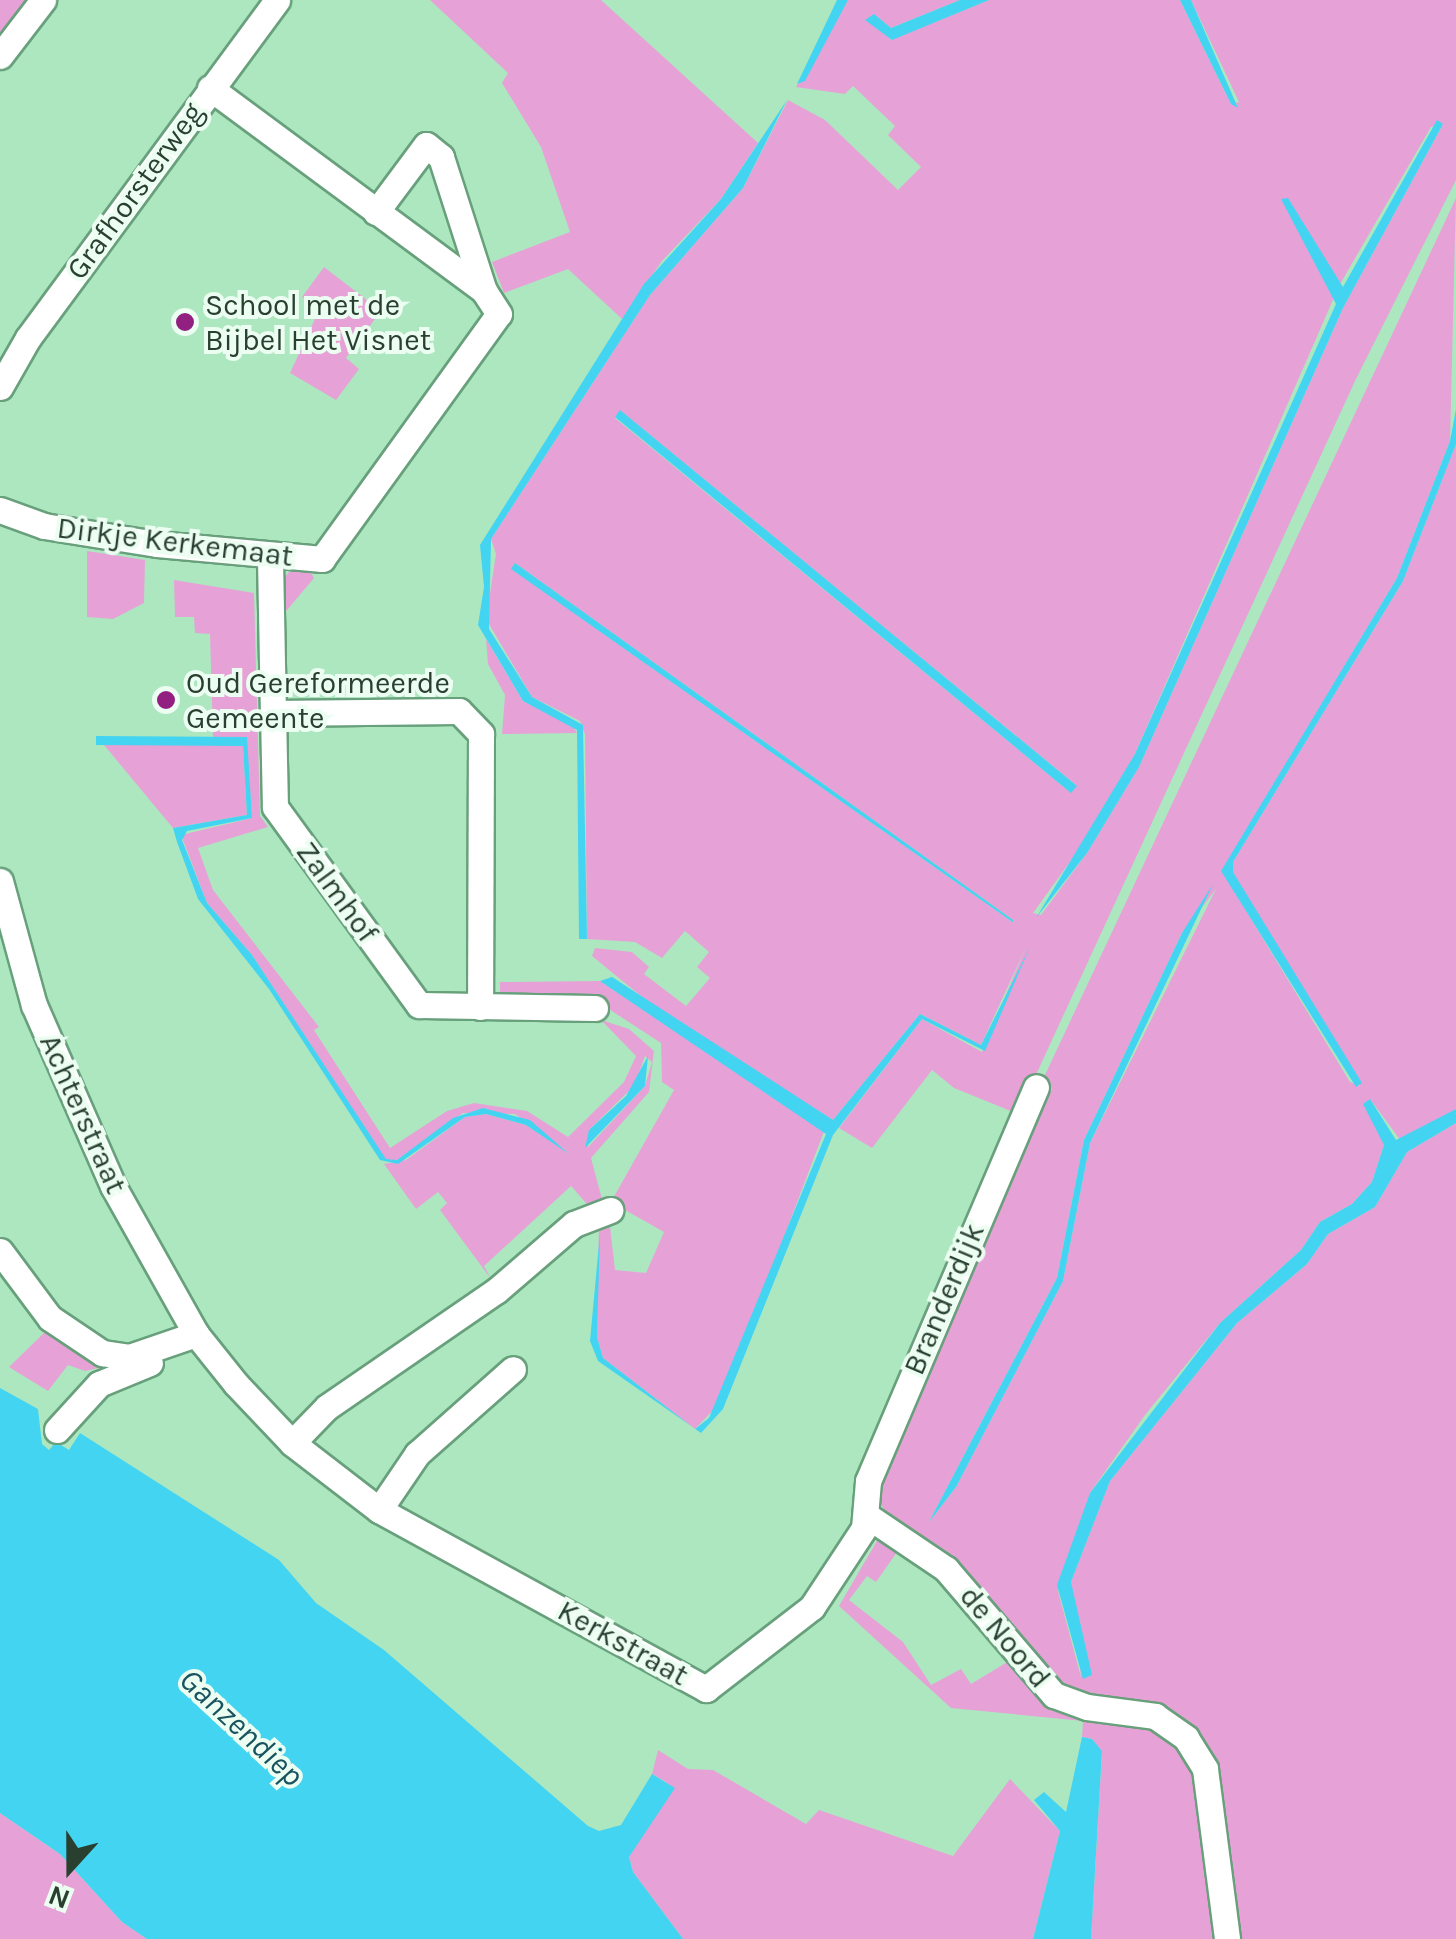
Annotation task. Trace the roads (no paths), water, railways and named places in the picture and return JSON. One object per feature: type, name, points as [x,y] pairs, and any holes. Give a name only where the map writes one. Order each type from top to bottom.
[{"type":"street","points":[[0,56],[43,0]]},
{"type":"street","name":"Grafhorsterweg","points":[[0,387],[28,338],[277,0]]},
{"type":"street","points":[[210,88],[484,291]]},
{"type":"street","name":"Dirkje Kerkemaat","points":[[0,510],[44,526],[270,559],[322,559],[499,314],[484,291],[441,157],[426,144],[376,212]]},
{"type":"street","points":[[270,559],[273,712],[459,710],[481,734],[480,1007]]},
{"type":"street","name":"Zalmhof","points":[[273,712],[275,807],[419,1005],[594,1008]]},
{"type":"street","name":"Achterstraat","points":[[0,882],[34,1005],[80,1116],[196,1334]]},
{"type":"street","name":"Branderdijk","points":[[866,1515],[868,1480],[1036,1087]]},
{"type":"street","points":[[292,1443],[326,1407],[496,1290],[574,1224],[610,1210]]},
{"type":"street","points":[[0,1250],[28,1295],[79,1340],[112,1356],[149,1353],[196,1334]]},
{"type":"street","name":"Kerkstraat","points":[[196,1334],[292,1443],[379,1510],[706,1689],[812,1607],[866,1515]]},
{"type":"street","points":[[57,1430],[99,1384],[150,1366],[149,1353]]},
{"type":"street","points":[[379,1510],[417,1454],[513,1368]]},
{"type":"street","name":"de Noord","points":[[866,1515],[946,1569],[1054,1695],[1077,1705],[1155,1716],[1186,1738],[1205,1769],[1228,1939]]},
{"type":"water","points":[[837,0],[848,0],[805,81],[797,84]]},
{"type":"water","points":[[960,0],[989,0],[892,40],[865,20],[874,14],[891,28]]},
{"type":"water","points":[[1180,0],[1191,0],[1238,108],[1231,104]]},
{"type":"water","points":[[787,100],[743,188],[650,295],[491,539],[489,629],[532,697],[583,725],[587,939],[579,939],[577,730],[523,701],[478,625],[484,587],[480,545],[644,284],[721,199]]},
{"type":"water","points":[[1437,120],[1443,124],[1343,308],[1139,767],[1087,853],[1036,918],[1135,754],[1336,304],[1281,199],[1288,198],[1343,287]]},
{"type":"water","points":[[1456,409],[1456,444],[1403,581],[1233,862],[1233,872],[1362,1083],[1356,1087],[1221,871],[1397,578],[1450,441]]},
{"type":"water","points":[[620,410],[1077,786],[1071,793],[615,417]]},
{"type":"water","points":[[515,563],[1013,920],[1014,923],[511,569]]},
{"type":"water","points":[[96,736],[247,737],[252,818],[187,831],[182,840],[207,903],[252,955],[386,1159],[397,1160],[453,1118],[483,1108],[530,1120],[569,1154],[526,1125],[486,1114],[465,1117],[398,1164],[380,1160],[269,989],[198,899],[177,842],[173,828],[247,815],[243,746],[96,745]]},
{"type":"water","points":[[1213,884],[1090,1143],[1063,1281],[956,1487],[929,1522],[1057,1278],[1084,1140],[1182,933]]},
{"type":"water","points":[[1030,947],[985,1051],[922,1019],[833,1135],[723,1409],[701,1433],[695,1429],[709,1418],[826,1134],[600,981],[612,977],[833,1120],[920,1014],[981,1045]]},
{"type":"water","points":[[648,1056],[645,1086],[585,1148],[589,1130],[626,1096]]},
{"type":"water","points":[[1370,1099],[1396,1140],[1456,1109],[1456,1123],[1407,1152],[1375,1207],[1328,1234],[1307,1264],[1237,1323],[1110,1481],[1071,1582],[1092,1675],[1083,1679],[1057,1585],[1090,1493],[1220,1323],[1301,1250],[1320,1222],[1352,1204],[1372,1182],[1384,1145],[1363,1104]]},
{"type":"water","points":[[600,1233],[597,1337],[603,1358],[692,1427],[598,1361],[590,1341]]},
{"type":"water","name":"Ganzendiep","points":[[0,1388],[38,1409],[42,1444],[49,1450],[56,1442],[69,1450],[80,1433],[279,1560],[316,1603],[384,1650],[588,1826],[599,1831],[621,1825],[652,1774],[675,1788],[629,1857],[633,1872],[683,1939],[147,1939],[122,1922],[60,1854],[0,1813]]},
{"type":"water","points":[[1082,1737],[1092,1739],[1102,1751],[1091,1939],[1033,1939],[1060,1831],[1034,1800],[1044,1792],[1066,1812]]},
{"type":"place","name":"School met de Bijbel Het Visnet","points":[[185,322]]},
{"type":"place","name":"Oud Gereformeerde Gemeente","points":[[166,700]]}]
